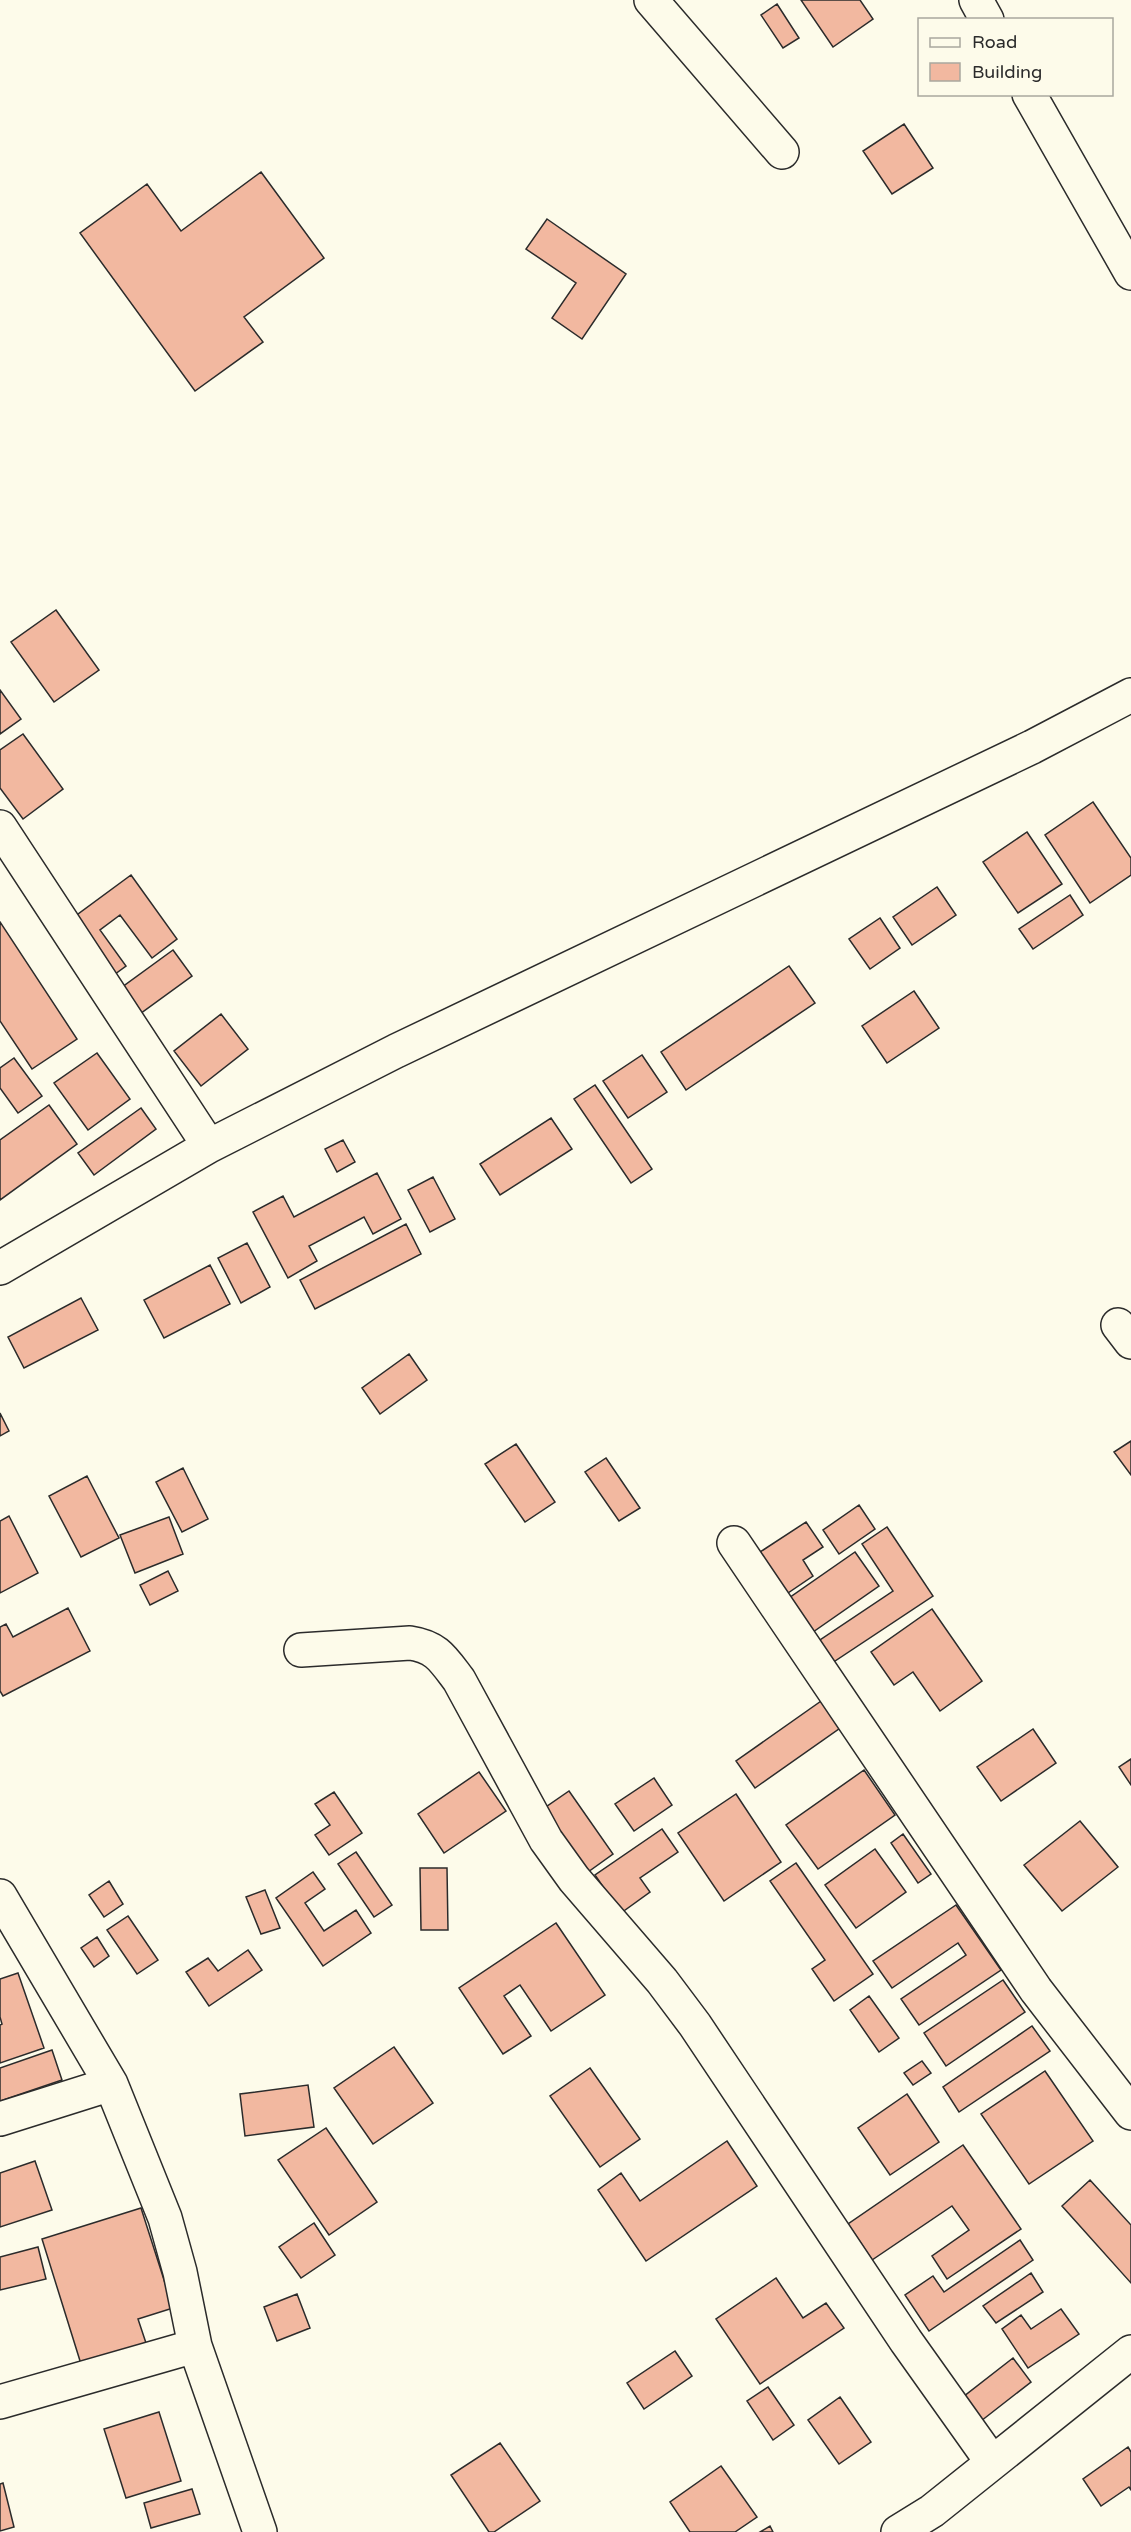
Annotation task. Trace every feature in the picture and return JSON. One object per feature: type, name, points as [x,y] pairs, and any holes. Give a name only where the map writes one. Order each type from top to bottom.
[{"type":"street","points":[[651,0],[782,152]]},
{"type":"street","points":[[976,0],[986,18]]},
{"type":"street","points":[[1030,96],[1131,273]]},
{"type":"street","points":[[0,1268],[209,1146],[396,1051],[1032,747],[1131,695]]},
{"type":"street","points":[[0,827],[209,1146]]},
{"type":"street","points":[[734,1543],[1036,1990],[1131,2113]]},
{"type":"street","points":[[301,1650],[410,1643],[427,1645],[442,1658],[459,1680],[546,1840],[574,1879],[662,1981],[695,2025],[854,2264],[992,2462]]},
{"type":"street","points":[[2,1901],[111,2084],[165,2218],[180,2272],[195,2346],[260,2532]]},
{"type":"street","points":[[0,2119],[111,2084]]},
{"type":"street","points":[[0,2402],[195,2346]]},
{"type":"street","points":[[898,2532],[932,2511],[1131,2352]]},
{"type":"building","points":[[801,0],[860,0],[873,19],[833,47]]},
{"type":"building","points":[[777,4],[799,38],[783,48],[761,15]]},
{"type":"building","points":[[904,124],[933,168],[892,194],[863,151]]},
{"type":"building","points":[[261,172],[324,258],[244,317],[263,342],[195,391],[80,233],[147,184],[181,231]]},
{"type":"building","points":[[547,219],[626,274],[582,339],[552,318],[576,283],[526,249]]},
{"type":"building","points":[[56,610],[99,670],[54,702],[11,642]]},
{"type":"building","points":[[0,690],[21,719],[0,734]]},
{"type":"building","points":[[23,734],[63,789],[23,819],[0,788],[0,750]]},
{"type":"building","points":[[1093,802],[1131,858],[1131,875],[1090,903],[1045,835]]},
{"type":"building","points":[[1027,832],[1062,884],[1018,913],[983,862]]},
{"type":"building","points":[[131,875],[177,939],[152,958],[120,915],[100,930],[126,966],[111,977],[70,920]]},
{"type":"building","points":[[937,887],[956,915],[912,945],[893,917]]},
{"type":"building","points":[[1070,895],[1083,915],[1033,949],[1019,929]]},
{"type":"building","points":[[880,918],[900,948],[870,969],[849,939]]},
{"type":"building","points":[[0,922],[77,1039],[32,1069],[0,1021]]},
{"type":"building","points":[[173,950],[192,976],[133,1019],[114,993]]},
{"type":"building","points":[[789,966],[815,1003],[686,1090],[661,1052]]},
{"type":"building","points":[[914,991],[939,1028],[887,1063],[862,1026]]},
{"type":"building","points":[[221,1014],[248,1049],[201,1086],[174,1051]]},
{"type":"building","points":[[97,1053],[130,1099],[88,1130],[54,1083]]},
{"type":"building","points":[[642,1055],[667,1092],[628,1118],[603,1081]]},
{"type":"building","points":[[14,1058],[42,1096],[18,1113],[0,1088],[0,1068]]},
{"type":"building","points":[[595,1085],[652,1169],[631,1183],[574,1099]]},
{"type":"building","points":[[49,1105],[77,1144],[0,1200],[0,1140]]},
{"type":"building","points":[[141,1108],[156,1129],[94,1175],[78,1153]]},
{"type":"building","points":[[551,1118],[572,1149],[500,1195],[480,1164]]},
{"type":"building","points":[[343,1140],[355,1162],[337,1172],[325,1149]]},
{"type":"building","points":[[377,1173],[401,1219],[373,1234],[364,1217],[309,1246],[317,1261],[288,1278],[253,1212],[283,1196],[294,1217]]},
{"type":"building","points":[[433,1177],[455,1219],[430,1232],[408,1190]]},
{"type":"building","points":[[406,1224],[421,1254],[315,1309],[300,1280]]},
{"type":"building","points":[[247,1243],[270,1287],[241,1303],[218,1258]]},
{"type":"building","points":[[210,1265],[230,1304],[164,1338],[144,1300]]},
{"type":"building","points":[[81,1298],[98,1330],[24,1368],[8,1337]]},
{"type":"building","points":[[409,1354],[427,1380],[380,1414],[362,1388]]},
{"type":"building","points":[[0,1413],[9,1431],[0,1436]]},
{"type":"building","points":[[1131,1441],[1131,1475],[1114,1452]]},
{"type":"building","points":[[516,1444],[555,1502],[525,1522],[485,1464]]},
{"type":"building","points":[[606,1458],[640,1508],[619,1521],[585,1472]]},
{"type":"building","points":[[183,1468],[208,1519],[182,1532],[156,1482]]},
{"type":"building","points":[[87,1476],[119,1538],[81,1557],[49,1496]]},
{"type":"building","points":[[859,1505],[875,1529],[839,1554],[823,1530]]},
{"type":"building","points":[[9,1516],[38,1573],[0,1593],[0,1521]]},
{"type":"building","points":[[169,1517],[183,1554],[135,1573],[120,1535]]},
{"type":"building","points":[[806,1522],[823,1547],[803,1560],[813,1576],[785,1595],[757,1554]]},
{"type":"building","points":[[887,1527],[933,1596],[832,1663],[817,1642],[893,1591],[862,1544]]},
{"type":"building","points":[[855,1552],[879,1586],[813,1632],[789,1598]]},
{"type":"building","points":[[168,1571],[178,1591],[150,1605],[140,1585]]},
{"type":"building","points":[[68,1608],[90,1651],[3,1696],[0,1691],[0,1627],[6,1624],[13,1637]]},
{"type":"building","points":[[932,1609],[982,1681],[940,1711],[913,1672],[894,1685],[871,1652]]},
{"type":"building","points":[[824,1699],[843,1726],[755,1788],[736,1761]]},
{"type":"building","points":[[1033,1729],[1056,1763],[1001,1801],[977,1767]]},
{"type":"building","points":[[1131,1759],[1131,1785],[1119,1767]]},
{"type":"building","points":[[864,1770],[895,1815],[818,1869],[786,1825]]},
{"type":"building","points":[[479,1772],[506,1811],[444,1853],[418,1814]]},
{"type":"building","points":[[654,1778],[672,1805],[634,1831],[615,1804]]},
{"type":"building","points":[[569,1791],[613,1854],[588,1872],[543,1809]]},
{"type":"building","points":[[334,1792],[362,1833],[329,1855],[315,1835],[330,1825],[315,1804]]},
{"type":"building","points":[[736,1794],[781,1862],[724,1901],[678,1833]]},
{"type":"building","points":[[1080,1821],[1118,1867],[1062,1911],[1024,1865]]},
{"type":"building","points":[[662,1829],[678,1852],[640,1878],[650,1892],[621,1913],[595,1875]]},
{"type":"building","points":[[903,1834],[931,1874],[918,1883],[891,1843]]},
{"type":"building","points":[[875,1849],[906,1892],[856,1928],[825,1885]]},
{"type":"building","points":[[356,1852],[392,1905],[374,1917],[338,1864]]},
{"type":"building","points":[[796,1863],[873,1974],[834,2001],[812,1969],[825,1960],[770,1881]]},
{"type":"building","points":[[420,1868],[447,1868],[448,1930],[421,1930]]},
{"type":"building","points":[[313,1872],[325,1889],[305,1903],[324,1931],[356,1910],[371,1933],[323,1966],[276,1898]]},
{"type":"building","points":[[109,1881],[123,1904],[104,1917],[89,1895]]},
{"type":"building","points":[[265,1890],[280,1928],[261,1934],[246,1897]]},
{"type":"building","points":[[956,1905],[1001,1970],[919,2025],[901,1999],[966,1955],[958,1943],[892,1988],[873,1961]]},
{"type":"building","points":[[128,1916],[158,1960],[137,1974],[107,1930]]},
{"type":"building","points":[[556,1923],[605,1995],[551,2031],[520,1985],[504,1996],[531,2036],[503,2054],[459,1988]]},
{"type":"building","points":[[97,1937],[109,1956],[94,1967],[81,1948]]},
{"type":"building","points":[[248,1950],[262,1970],[209,2006],[186,1972],[208,1958],[218,1971]]},
{"type":"building","points":[[18,1973],[44,2048],[0,2063],[0,2025],[2,2024],[0,1979]]},
{"type":"building","points":[[1003,1980],[1025,2012],[946,2066],[924,2033]]},
{"type":"building","points":[[869,1996],[899,2038],[879,2052],[850,2010]]},
{"type":"building","points":[[1032,2026],[1050,2051],[959,2112],[943,2087]]},
{"type":"building","points":[[394,2047],[433,2103],[373,2144],[334,2088]]},
{"type":"building","points":[[52,2050],[62,2080],[0,2101],[0,2068]]},
{"type":"building","points":[[922,2061],[931,2073],[913,2085],[904,2073]]},
{"type":"building","points":[[590,2068],[640,2139],[600,2167],[550,2096]]},
{"type":"building","points":[[1045,2071],[1093,2141],[1029,2184],[981,2114]]},
{"type":"building","points":[[308,2085],[314,2127],[245,2136],[240,2094]]},
{"type":"building","points":[[907,2094],[939,2142],[890,2175],[858,2128]]},
{"type":"building","points":[[326,2128],[377,2202],[329,2235],[278,2160]]},
{"type":"building","points":[[727,2141],[757,2186],[646,2261],[598,2190],[621,2173],[640,2201]]},
{"type":"building","points":[[963,2145],[1021,2229],[947,2279],[932,2256],[969,2230],[952,2206],[872,2260],[848,2224]]},
{"type":"building","points":[[35,2161],[52,2210],[0,2227],[0,2173]]},
{"type":"building","points":[[1090,2180],[1131,2225],[1131,2283],[1062,2206]]},
{"type":"building","points":[[141,2208],[173,2308],[138,2319],[146,2343],[81,2364],[42,2239]]},
{"type":"building","points":[[314,2223],[335,2255],[301,2278],[279,2247]]},
{"type":"building","points":[[1020,2240],[1033,2260],[929,2331],[905,2295],[933,2276],[944,2292]]},
{"type":"building","points":[[38,2247],[46,2279],[0,2290],[0,2257]]},
{"type":"building","points":[[1031,2273],[1043,2292],[996,2323],[983,2306]]},
{"type":"building","points":[[776,2278],[803,2318],[826,2303],[844,2328],[760,2384],[716,2319]]},
{"type":"building","points":[[297,2294],[310,2328],[277,2341],[264,2307]]},
{"type":"building","points":[[1061,2309],[1079,2334],[1028,2368],[1002,2329],[1021,2315],[1031,2329]]},
{"type":"building","points":[[675,2351],[692,2376],[644,2409],[627,2383]]},
{"type":"building","points":[[1013,2358],[1031,2382],[981,2421],[963,2397]]},
{"type":"building","points":[[768,2387],[794,2425],[773,2440],[747,2401]]},
{"type":"building","points":[[840,2397],[871,2442],[839,2464],[808,2420]]},
{"type":"building","points":[[159,2412],[181,2481],[126,2498],[104,2429]]},
{"type":"building","points":[[500,2443],[540,2501],[494,2532],[489,2532],[451,2475]]},
{"type":"building","points":[[1128,2447],[1131,2452],[1131,2490],[1129,2487],[1101,2506],[1083,2479]]},
{"type":"building","points":[[721,2466],[757,2517],[735,2532],[690,2532],[670,2502]]},
{"type":"building","points":[[3,2483],[14,2527],[0,2531],[0,2484]]},
{"type":"building","points":[[192,2489],[200,2514],[151,2528],[144,2503]]},
{"type":"building","points":[[770,2526],[773,2532],[760,2532]]}]
